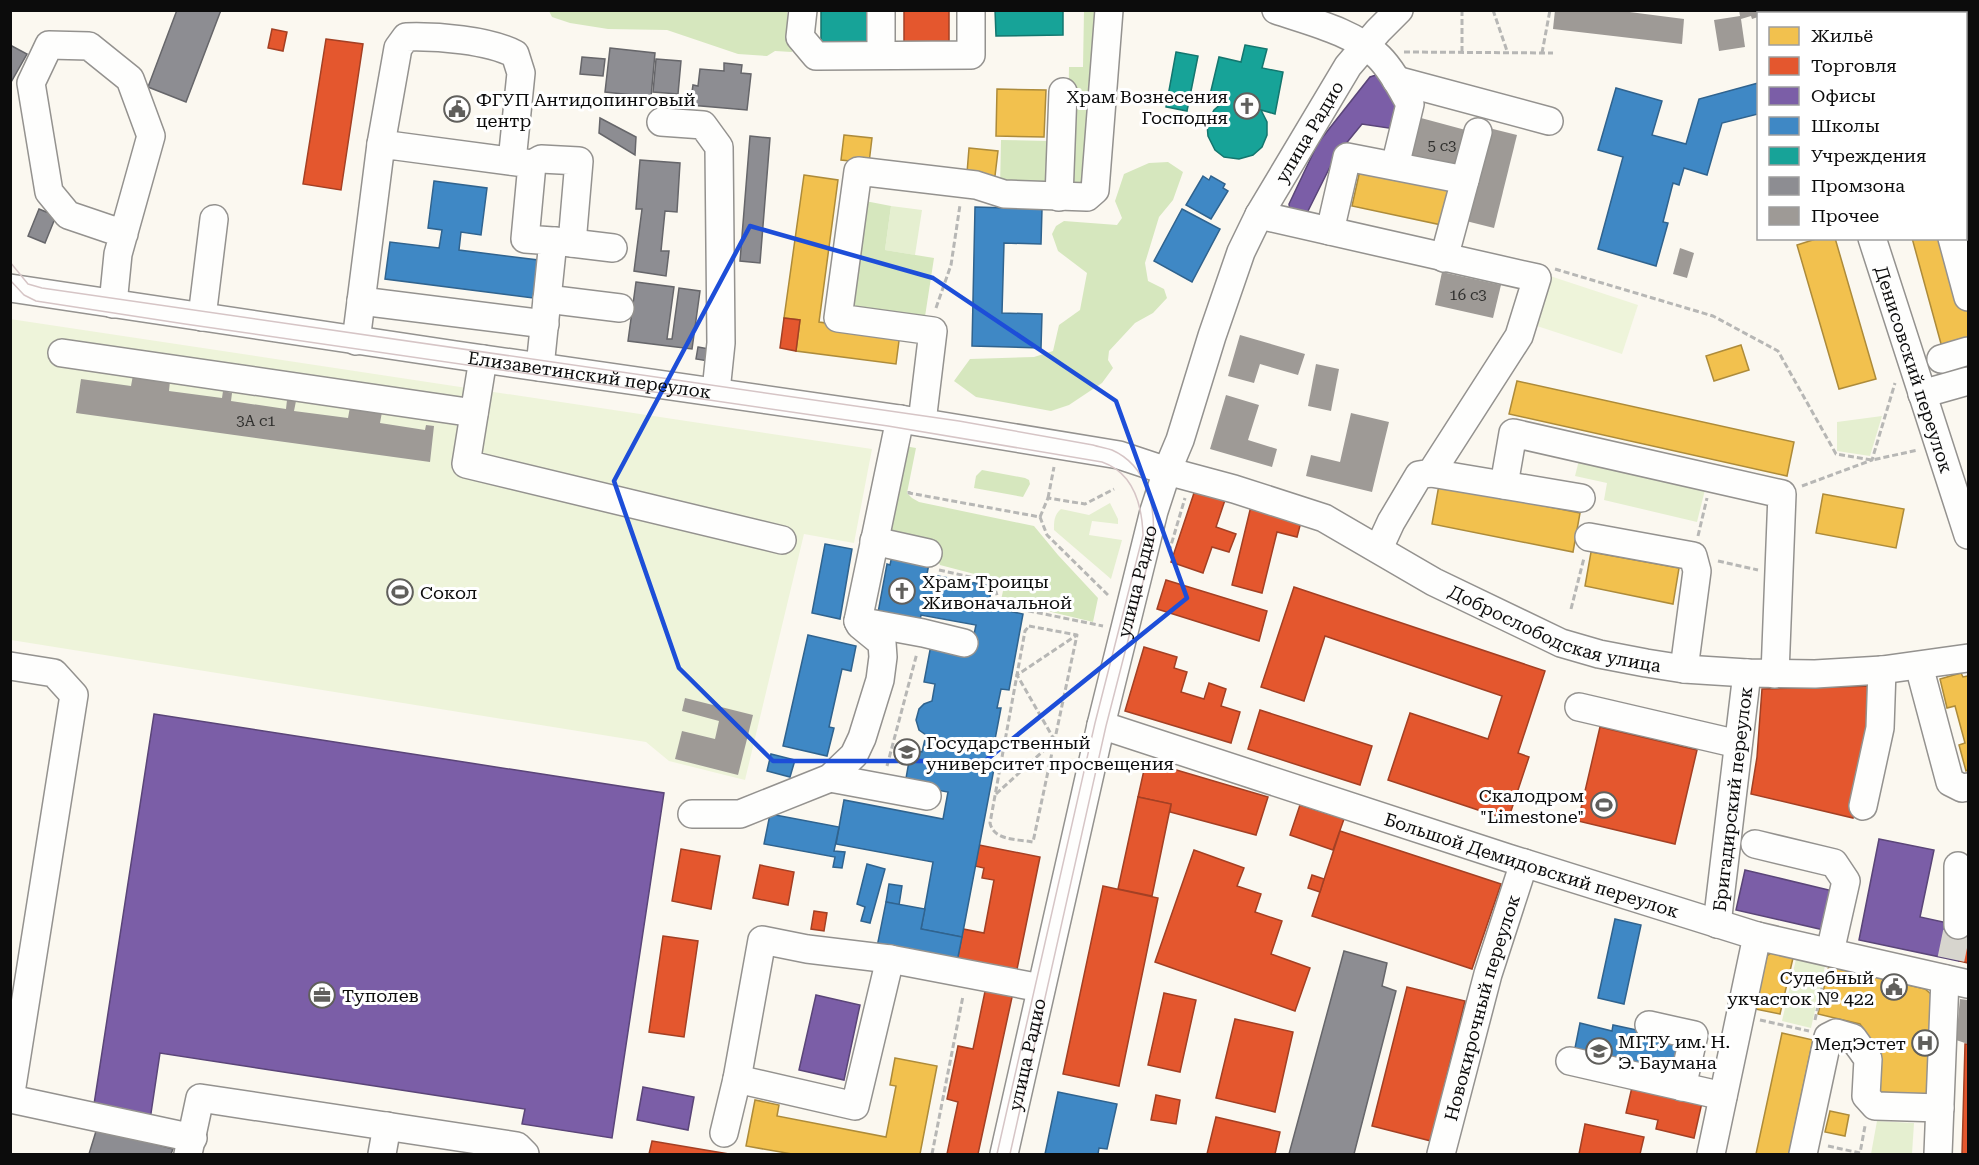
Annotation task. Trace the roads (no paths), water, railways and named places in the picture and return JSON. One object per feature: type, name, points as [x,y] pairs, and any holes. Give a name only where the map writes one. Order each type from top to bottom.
[{"type":"street","points":[[803,10],[800,36],[816,56],[971,55],[971,10]]},
{"type":"street","points":[[881,10],[881,55]]},
{"type":"street","points":[[692,814],[740,814],[830,778],[854,755],[862,738],[882,669],[884,657],[882,643],[858,621],[874,541],[911,420],[933,331],[838,318],[858,171],[976,184],[1004,194],[1087,197],[1095,190],[1109,10]]},
{"type":"street","points":[[1276,10],[1334,30],[1372,51],[1396,80],[1410,104],[1395,166]]},
{"type":"street","name":"улица Радио","points":[[1004,1155],[1101,725],[1154,512],[1180,440],[1241,252],[1259,215],[1348,66],[1372,51],[1399,10]]},
{"type":"street","points":[[356,341],[381,144],[398,48],[406,37],[425,37],[500,46],[515,54],[521,73],[525,239],[613,248]]},
{"type":"street","points":[[113,304],[118,254],[124,234],[152,136],[130,79],[89,46],[49,45],[31,83],[49,192],[68,215],[124,234]]},
{"type":"street","points":[[1396,80],[1549,121]]},
{"type":"street","points":[[1059,197],[1063,92]]},
{"type":"street","points":[[661,122],[703,125],[719,147],[721,343],[716,391]]},
{"type":"street","points":[[1444,258],[1478,132]]},
{"type":"street","points":[[381,144],[522,163],[541,159],[579,161],[546,311],[540,367]]},
{"type":"street","points":[[1330,231],[1347,157],[1465,180]]},
{"type":"street","points":[[1259,215],[1537,279],[1519,336],[1431,473]]},
{"type":"street","points":[[202,317],[214,219]]},
{"type":"street","name":"Денисовский переулок","points":[[1873,240],[1922,394],[1951,457],[1968,535]]},
{"type":"street","points":[[1953,240],[1968,297]]},
{"type":"street","name":"Елизаветинский переулок","points":[[15,284],[113,304],[356,341],[911,420],[1119,455],[1167,471]]},
{"type":"street","points":[[361,301],[546,311],[620,308]]},
{"type":"street","points":[[1941,359],[1968,351]]},
{"type":"street","points":[[62,353],[474,413]]},
{"type":"street","points":[[483,359],[466,464],[782,540]]},
{"type":"street","points":[[1922,394],[1968,381]]},
{"type":"street","points":[[1504,485],[1513,433],[1782,494],[1775,674]]},
{"type":"street","name":"Доброслободская улица","points":[[1167,471],[1234,489],[1324,519],[1434,582],[1561,643],[1599,654],[1684,669],[1775,674],[1882,670],[1968,658]]},
{"type":"street","points":[[1378,548],[1419,475],[1431,473],[1581,498]]},
{"type":"street","points":[[1589,537],[1693,556],[1697,571],[1684,669]]},
{"type":"street","points":[[874,541],[928,553]]},
{"type":"street","points":[[858,621],[964,643]]},
{"type":"street","points":[[10,666],[54,673],[74,695],[11,1099],[191,1146],[200,1098],[517,1146],[525,1155]]},
{"type":"street","points":[[1919,666],[1950,782],[1962,788],[1968,787]]},
{"type":"street","points":[[1863,806],[1880,729],[1882,670]]},
{"type":"street","name":"Бригадирский переулок","points":[[1717,924],[1747,673]]},
{"type":"street","points":[[1580,707],[1738,744]]},
{"type":"street","name":"Большой Демидовский переулок","points":[[1101,725],[1524,863],[1757,936],[1827,964],[1953,976]]},
{"type":"street","points":[[830,778],[927,796]]},
{"type":"street","points":[[1755,844],[1834,863],[1846,881],[1827,964]]},
{"type":"street","name":"Новокирочный переулок","points":[[1441,1155],[1488,974],[1524,863]]},
{"type":"street","points":[[1958,866],[1958,925]]},
{"type":"street","points":[[1711,1155],[1757,936]]},
{"type":"street","points":[[724,1133],[737,1079],[762,940],[807,949],[890,959],[1041,988]]},
{"type":"street","points":[[737,1079],[855,1107],[890,959]]},
{"type":"street","points":[[1938,1155],[1940,1108],[1953,976]]},
{"type":"street","points":[[1649,1025],[1694,1035],[1682,1087]]},
{"type":"street","points":[[1804,1148],[1820,1035],[1836,1033],[1853,1038],[1868,1059],[1866,1096],[1875,1106],[1940,1108]]},
{"type":"street","points":[[1570,1061],[1723,1096]]},
{"type":"street","points":[[382,1155],[387,1126]]},
{"type":"tunnel","points":[[1951,959],[1958,925]]},
{"type":"tram line","points":[[10,262],[28,284],[42,288],[959,421],[1093,445],[1112,450],[1124,457],[1142,477],[1147,489],[1153,516],[1153,543],[1106,726],[1010,1154]]},
{"type":"tram line","points":[[10,280],[24,295],[36,301],[888,426],[1102,462],[1122,474],[1129,482],[1138,502],[1143,535],[1095,723],[997,1154]]},
{"type":"place","name":"Храм Вознесения Господня","points":[[1247,106]]},
{"type":"place","name":"ФГУП Антидопинговый центр","points":[[457,109]]},
{"type":"place","name":"Храм Троицы Живоначальной","points":[[902,591]]},
{"type":"place","name":"Сокол","points":[[400,592]]},
{"type":"place","name":"Государственный университет просвещения","points":[[907,752]]},
{"type":"place","name":"Скалодром \"Limestone\"","points":[[1604,805]]},
{"type":"place","name":"Судебный укчасток № 422","points":[[1894,987]]},
{"type":"place","name":"Туполев","points":[[322,995]]},
{"type":"place","name":"МедЭстет","points":[[1925,1043]]},
{"type":"place","name":"МГТУ им. Н. Э. Баумана","points":[[1599,1051]]}]
